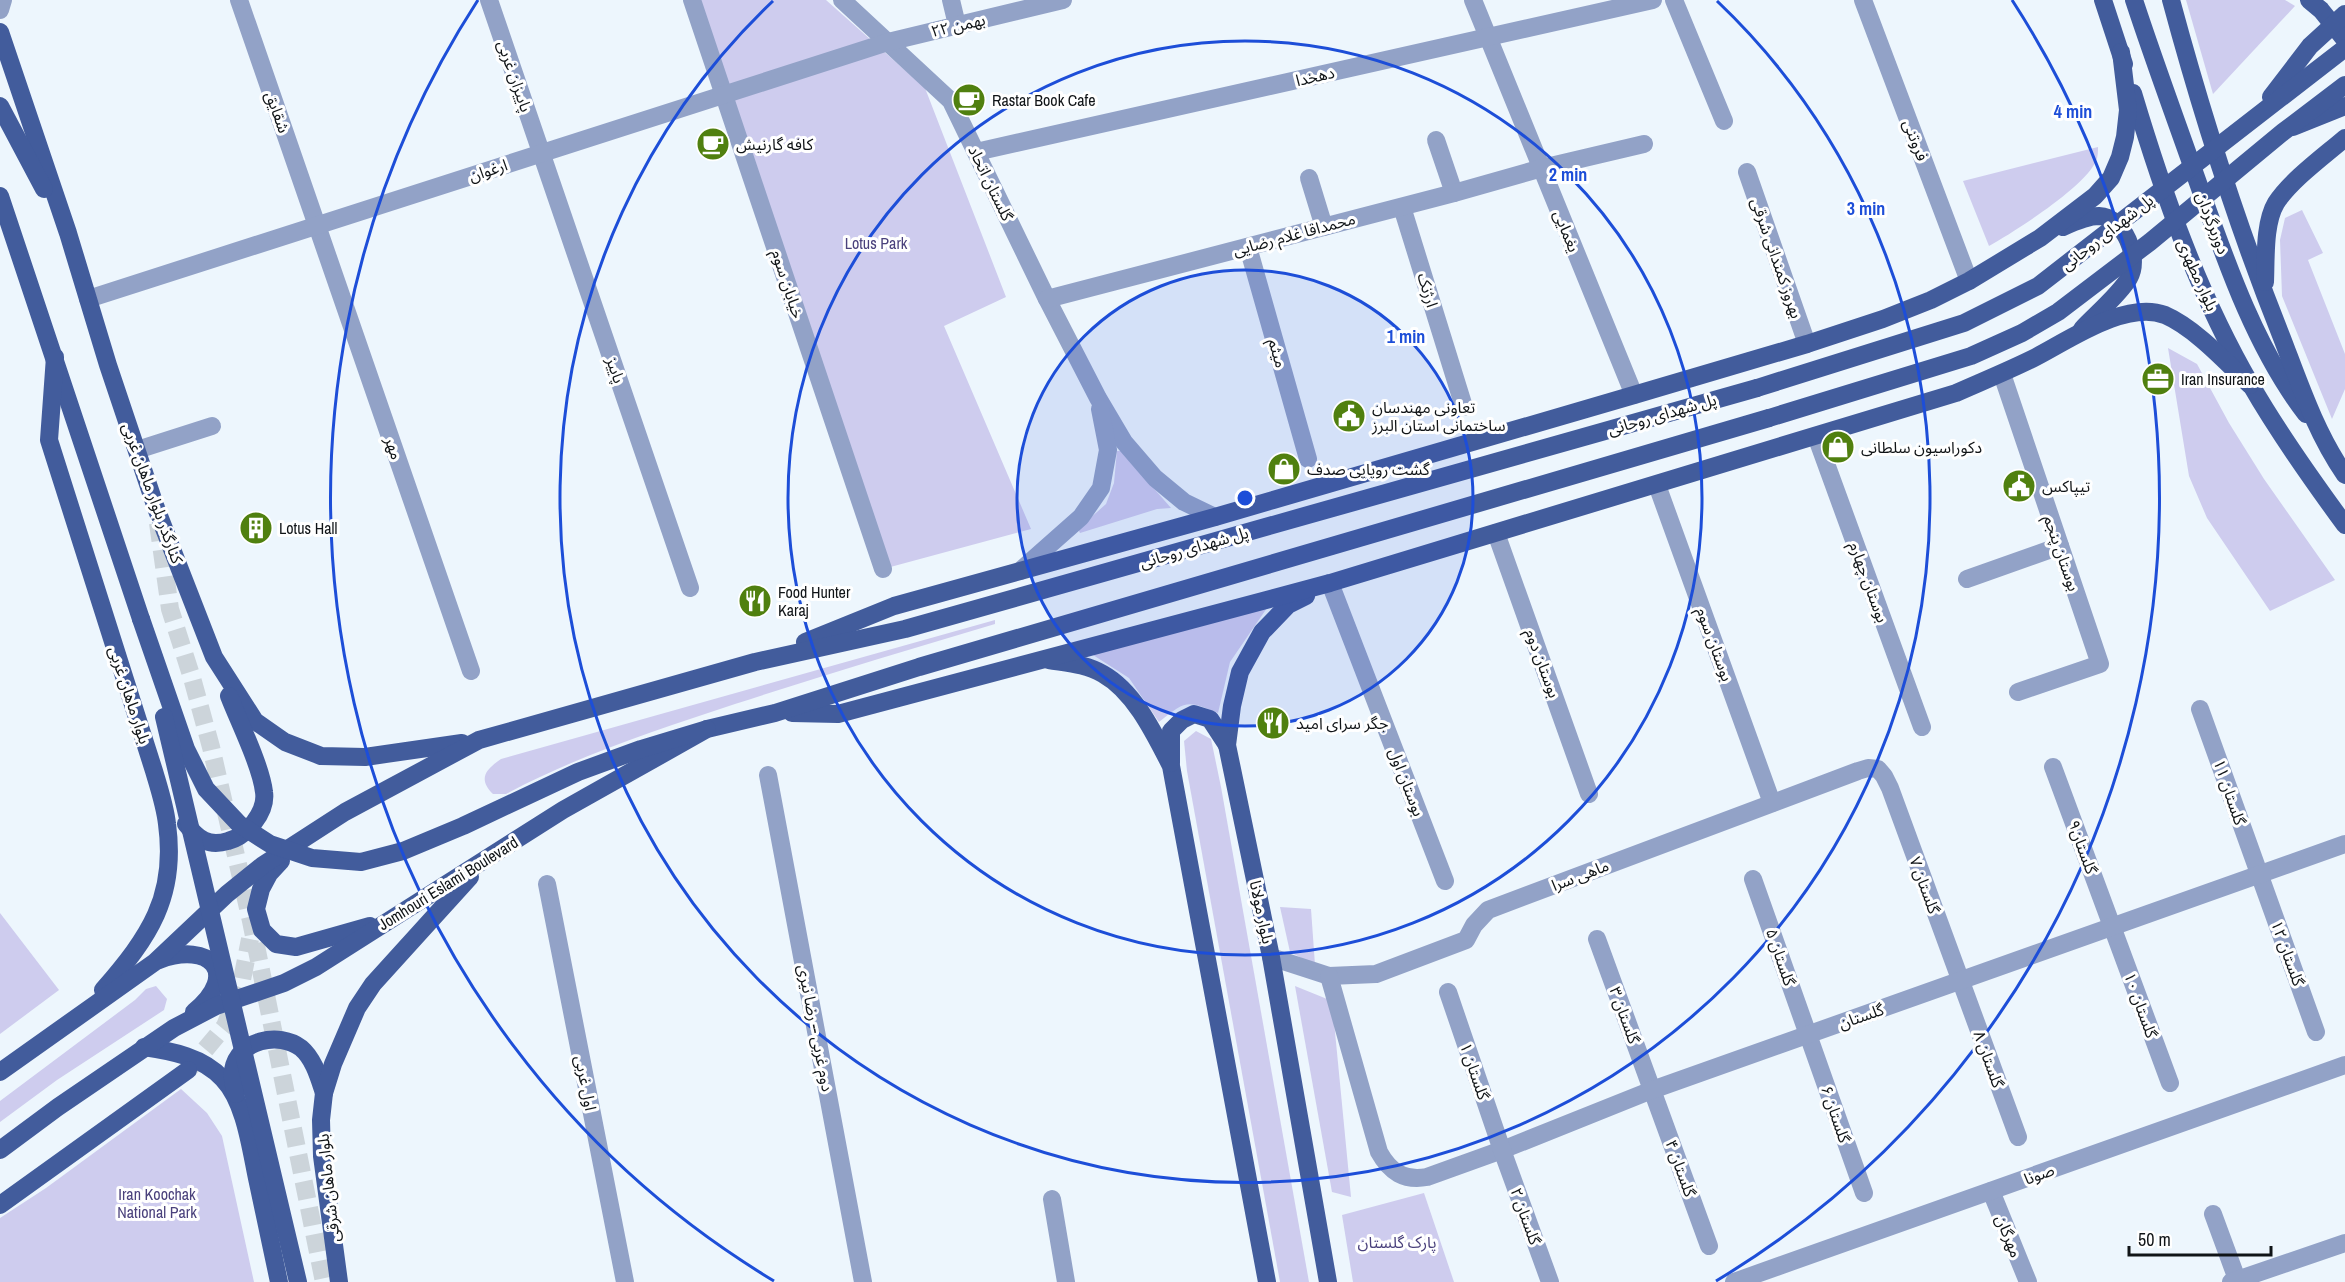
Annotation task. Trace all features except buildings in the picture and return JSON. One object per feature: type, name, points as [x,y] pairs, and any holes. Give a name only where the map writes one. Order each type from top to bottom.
[{"type":"main road","name":"بلوار مطهری","points":[[2103,0],[2121,52],[2150,152],[2185,247],[2250,384],[2309,476],[2345,525]]},
{"type":"main road","name":"دوربرگردان","points":[[2134,0],[2213,227],[2245,305],[2285,387],[2320,432]]},
{"type":"main road","points":[[2172,0],[2198,99],[2265,295],[2320,432],[2345,475]]},
{"type":"main road","points":[[2309,0],[2321,10],[2345,40]]},
{"type":"main road","points":[[2255,117],[2310,46],[2345,14]]},
{"type":"main road","name":"کنارگذر بلوار ماهان غربی","points":[[0,32],[68,233],[156,508],[214,657],[255,721],[285,742],[321,756],[365,757],[479,740]]},
{"type":"main road","name":"پل شهدای روحانی","points":[[755,662],[905,628],[1757,388],[1964,323],[2038,286],[2345,48]]},
{"type":"main road","points":[[0,1072],[155,962],[227,894],[263,866],[345,812],[479,740],[755,662],[894,606],[1215,517],[1807,344],[1883,319],[1931,300],[1969,281],[2040,237],[2095,196],[2111,178],[2123,147],[2127,110],[2121,52]]},
{"type":"main road","name":"پل شهدای روحانی","points":[[919,667],[1971,356],[2022,333],[2058,312],[2150,242],[2283,132],[2345,85]]},
{"type":"main road","points":[[0,106],[68,233]]},
{"type":"main road","points":[[2283,132],[2345,106]]},
{"type":"main road","points":[[2265,295],[2266,236],[2275,204],[2301,176],[2345,138]]},
{"type":"main road","name":"بلوار ماهان غربی","points":[[0,196],[141,619]]},
{"type":"main road","points":[[2040,237],[2081,219],[2100,216],[2114,222],[2124,234],[2131,250],[2134,262],[2129,278],[2079,332]]},
{"type":"main road","points":[[775,713],[838,714],[1330,583],[1956,393],[2002,374],[2079,332],[2120,316],[2140,313],[2162,314],[2181,324],[2250,384]]},
{"type":"main road","name":"بلوار ماهان غربی","points":[[55,357],[49,440],[154,771],[167,823],[170,858],[165,888],[156,916],[143,942],[82,1013]]},
{"type":"main road","name":"بلوار مولانا","points":[[1328,1282],[1271,957],[1227,745],[1232,706],[1240,672],[1262,632],[1288,605],[1330,583]]},
{"type":"main road","points":[[141,619],[186,749],[206,789],[239,824],[270,844],[312,858],[361,862],[403,851],[463,826],[578,772],[641,749],[707,729]]},
{"type":"main road","points":[[141,619],[298,1282]]},
{"type":"main road","points":[[154,771],[177,814],[195,836],[208,843],[221,843],[236,839],[254,821],[262,808],[264,793],[258,773],[214,657]]},
{"type":"main road","points":[[1039,659],[1075,664],[1102,673],[1116,684],[1146,720],[1171,766]]},
{"type":"main road","name":"Jomhouri Eslami Boulevard","points":[[0,1150],[174,1028],[216,1006],[294,977],[344,950],[563,810],[707,729],[775,713],[919,667]]},
{"type":"main road","points":[[1227,745],[1210,719],[1194,714],[1182,720],[1171,731],[1171,766],[1267,1282]]},
{"type":"main road","points":[[345,812],[283,859],[269,874],[261,889],[256,909],[262,930],[276,944],[296,947],[389,920]]},
{"type":"main road","name":"بلوار ماهان شرقی","points":[[339,1282],[322,1156],[321,1120],[324,1093],[344,1034],[373,984],[485,860]]},
{"type":"main road","points":[[155,962],[180,953],[190,953],[203,956],[215,965],[218,978],[215,989],[198,1008],[174,1028]]},
{"type":"main road","points":[[279,1282],[234,1086],[233,1070],[239,1057],[254,1044],[268,1039],[286,1039],[302,1048],[313,1063],[324,1093]]},
{"type":"main road","points":[[144,1047],[184,1055],[208,1066],[225,1080],[242,1115]]},
{"type":"main road","points":[[0,1205],[188,1070]]},
{"type":"street","points":[[0,10],[3,0]]},
{"type":"street","name":"شقایق","points":[[239,0],[317,224]]},
{"type":"street","name":"پاییزان غربی","points":[[489,0],[541,153]]},
{"type":"street","name":"خیابان سوم","points":[[692,0],[882,569]]},
{"type":"street","name":"گلستان اتحاد","points":[[842,0],[951,100],[1047,299],[1098,398]]},
{"type":"street","points":[[951,0],[957,25]]},
{"type":"street","name":"۲۲ بهمن","points":[[888,42],[1063,0]]},
{"type":"street","name":"یغمایی","points":[[1473,0],[1634,395]]},
{"type":"street","name":"دهخدا","points":[[976,152],[1653,0]]},
{"type":"street","points":[[1674,0],[1724,121]]},
{"type":"street","name":"فروتنی","points":[[1863,0],[1969,281]]},
{"type":"street","name":"ارغوان","points":[[88,299],[888,42]]},
{"type":"street","points":[[1436,140],[1455,193]]},
{"type":"street","name":"محمداقا غلام رضایی","points":[[1047,299],[1455,193],[1542,168],[1644,144]]},
{"type":"street","name":"پاییز","points":[[541,153],[690,588]]},
{"type":"street","name":"بهروز کمندانی شرقی","points":[[1747,172],[1807,344]]},
{"type":"street","points":[[1309,178],[1324,227]]},
{"type":"street","name":"ارژنک","points":[[1402,207],[1464,407]]},
{"type":"street","name":"مهر","points":[[317,224],[471,671]]},
{"type":"street","name":"میثم","points":[[1248,247],[1308,459]]},
{"type":"street","name":"بوستان پنجم","points":[[2002,374],[2100,664],[2018,692]]},
{"type":"street","points":[[1098,398],[1124,442],[1155,478],[1184,502],[1215,517]]},
{"type":"street","points":[[1020,571],[1081,517],[1101,488],[1108,450],[1098,398]]},
{"type":"street","points":[[137,450],[212,426]]},
{"type":"street","name":"بوستان چهارم","points":[[1816,436],[1922,727]]},
{"type":"street","name":"بوستان سوم","points":[[1657,485],[1772,803]]},
{"type":"street","name":"بوستان دوم","points":[[1496,533],[1589,794]]},
{"type":"street","points":[[1967,579],[2060,546]]},
{"type":"street","name":"بوستان اول","points":[[1330,583],[1445,881]]},
{"type":"street","name":"گلستان ۱۱","points":[[2200,709],[2259,875]]},
{"type":"street","name":"گلستان۹","points":[[2054,767],[2112,927]]},
{"type":"street","name":"ماهی سرا","points":[[1271,957],[1329,976],[1376,974],[1458,945],[1466,940],[1474,925],[1488,910],[1868,768],[1878,769],[1890,788]]},
{"type":"street","name":"دوم غربی -- رضا نیری","points":[[768,775],[863,1282]]},
{"type":"street","name":"گلستان ۷","points":[[1890,788],[1960,981]]},
{"type":"street","name":"گلستان","points":[[1329,976],[1379,1152],[1383,1159],[1403,1177],[1427,1178],[1652,1090],[2345,844]]},
{"type":"street","name":"گلستان ۱۲","points":[[2259,875],[2316,1032]]},
{"type":"street","name":"گلستان ۵","points":[[1753,879],[1808,1034]]},
{"type":"street","name":"اول غربی","points":[[548,884],[625,1282]]},
{"type":"street","name":"گلستان ۱۰","points":[[2112,927],[2170,1083]]},
{"type":"street","name":"گلستان ۳","points":[[1597,939],[1652,1090]]},
{"type":"street","name":"گلستان ۸","points":[[1960,981],[2018,1137]]},
{"type":"street","name":"گلستان ۱","points":[[1448,992],[1502,1150]]},
{"type":"street","name":"گلستان ۶","points":[[1808,1034],[1864,1193]]},
{"type":"street","name":"صونا","points":[[1734,1282],[2345,1065]]},
{"type":"street","name":"گلستان ۴","points":[[1652,1090],[1709,1246]]},
{"type":"street","name":"گلستان ۲","points":[[1502,1150],[1550,1282]]},
{"type":"street","name":"مهرگان","points":[[1991,1191],[2028,1282]]},
{"type":"street","points":[[1052,1199],[1066,1282]]},
{"type":"street","points":[[2213,1214],[2235,1281],[2345,1243]]},
{"type":"green space","name":"Lotus Park","points":[[684,0],[826,0],[925,88],[1006,297],[944,326],[1031,529],[883,569]]},
{"type":"green space","points":[[2186,0],[2285,0],[2295,6],[2213,94]]},
{"type":"green space","points":[[2098,147],[2098,156],[2089,172],[2064,196],[1989,246],[1963,181]]},
{"type":"green space","points":[[2302,210],[2323,253],[2308,260],[2345,354],[2345,389],[2332,419],[2282,296],[2280,240],[2285,218]]},
{"type":"green space","points":[[2168,348],[2197,364],[2229,423],[2264,479],[2335,580],[2270,611],[2207,518],[2189,476]]},
{"type":"green space","points":[[1117,451],[1121,451],[1171,508],[1157,509],[1080,533],[1078,529],[1106,504],[1114,483]]},
{"type":"green space","points":[[1269,605],[1230,662],[1218,713],[1187,704],[1175,709],[1159,722],[1129,678],[1090,653]]},
{"type":"green space","points":[[995,620],[995,624],[800,683],[648,734],[590,755],[506,794],[493,794],[486,784],[487,771],[501,759]]},
{"type":"green space","points":[[1196,731],[1211,739],[1221,787],[1309,1282],[1280,1282],[1187,771],[1184,741]]},
{"type":"green space","points":[[1280,907],[1311,909],[1315,965],[1290,952]]},
{"type":"green space","points":[[0,913],[59,990],[0,1034]]},
{"type":"green space","points":[[156,986],[167,999],[164,1010],[57,1080],[0,1122],[0,1101],[135,1000],[146,989]]},
{"type":"green space","points":[[1295,986],[1332,1001],[1351,1197],[1332,1192]]},
{"type":"green space","name":"Iran Koochak National Park","points":[[181,1089],[207,1113],[222,1136],[254,1282],[0,1282],[0,1218],[46,1188]]},
{"type":"green space","name":"پارک گلستان","points":[[1424,1193],[1454,1282],[1353,1282],[1342,1215]]},
{"type":"tunnel","points":[[158,523],[170,609],[211,747],[251,921],[324,1282]]},
{"type":"tunnel","points":[[188,1070],[225,1026],[241,985],[250,939]]},
{"type":"place","name":"Rastar Book Cafe","points":[[969,100]]},
{"type":"place","name":"کافه گارنیش","points":[[713,144]]},
{"type":"place","name":"Iran Insurance","points":[[2158,379]]},
{"type":"place","name":"تعاونی مهندسان ساختمانی استان البرز","points":[[1349,416]]},
{"type":"place","name":"دکوراسیون سلطانی","points":[[1838,447]]},
{"type":"place","name":"گشت رویایی صدف","points":[[1284,469]]},
{"type":"place","name":"تیپاکس","points":[[2019,486]]},
{"type":"place","name":"Lotus Hall","points":[[256,528]]},
{"type":"place","name":"Food Hunter Karaj","points":[[755,601]]},
{"type":"place","name":"جگر سرای امید","points":[[1273,723]]}]
